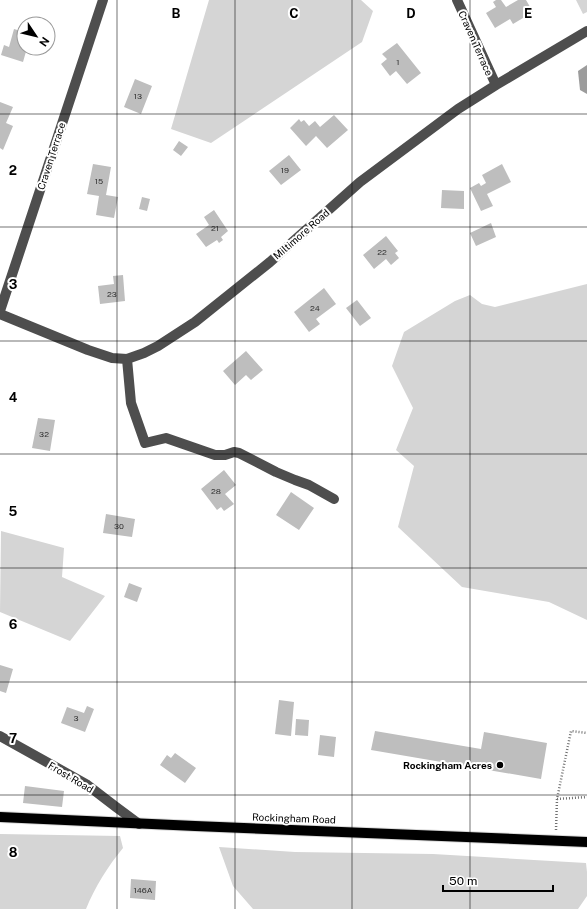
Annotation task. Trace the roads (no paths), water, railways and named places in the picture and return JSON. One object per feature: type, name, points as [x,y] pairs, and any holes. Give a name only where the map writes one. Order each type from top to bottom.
[{"type":"main road","name":"Rockingham Road","points":[[0,817],[587,842]]},
{"type":"street","name":"Craven Terrace","points":[[0,312],[103,0]]},
{"type":"street","name":"Craven Terrace","points":[[457,0],[496,85]]},
{"type":"street","name":"Miltimore Road","points":[[0,312],[88,350],[112,358],[127,359],[144,353],[158,346],[195,322],[270,262],[360,182],[458,109],[587,31]]},
{"type":"street","points":[[127,359],[131,403],[145,443],[166,438],[215,455],[225,455],[234,452],[239,453],[276,472],[309,485],[334,499]]},
{"type":"street","name":"Frost Road","points":[[0,736],[86,784],[139,824]]},
{"type":"place","name":"Rockingham Acres","points":[[500,765]]}]
